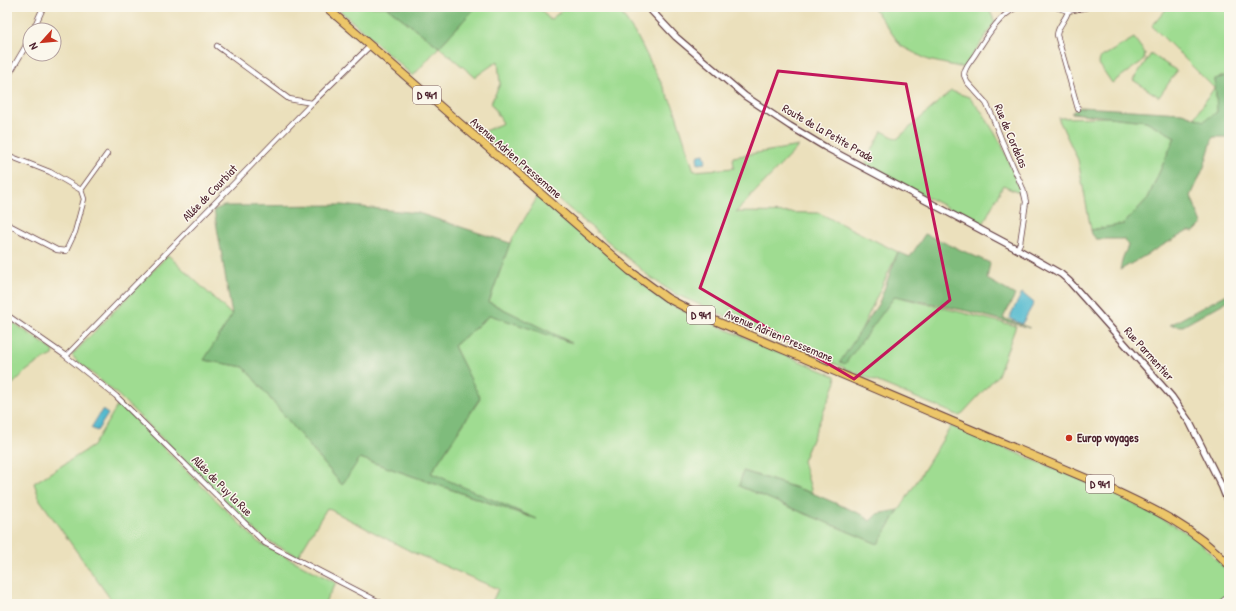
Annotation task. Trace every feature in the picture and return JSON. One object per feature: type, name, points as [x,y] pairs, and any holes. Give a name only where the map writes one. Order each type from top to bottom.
[{"type":"main road","name":"D 941","points":[[326,7],[370,46]]},
{"type":"main road","name":"Avenue Adrien Pressemane","points":[[370,46],[630,271],[668,298],[690,310],[1102,485],[1150,507],[1185,527],[1202,540],[1229,565]]},
{"type":"street","name":"Route de la Petite Prade","points":[[648,7],[676,37],[745,96],[790,126],[825,147],[1017,249]]},
{"type":"street","name":"Rue de Cordelas","points":[[1017,7],[1000,20],[988,34],[967,66],[964,75],[967,82],[986,103],[1023,189],[1026,202],[1020,243],[1017,249]]},
{"type":"street","points":[[1056,7],[1068,10],[1088,7]]},
{"type":"street","points":[[37,22],[42,10]]},
{"type":"street","points":[[1068,10],[1066,17],[1059,27],[1057,35],[1078,109]]},
{"type":"street","points":[[217,46],[289,99],[312,103]]},
{"type":"street","name":"Allée de Courbiat","points":[[66,356],[312,103],[370,46]]},
{"type":"street","points":[[7,78],[22,52]]},
{"type":"street","points":[[81,190],[107,154]]},
{"type":"street","points":[[7,156],[50,172],[81,190],[84,199],[75,232],[66,251],[57,250],[7,224]]},
{"type":"street","name":"Rue Parmentier","points":[[1017,249],[1061,274],[1069,281],[1172,397],[1190,423],[1222,487],[1229,505]]},
{"type":"street","name":"Allée de Puy la Rue","points":[[7,315],[66,356],[116,396],[265,543],[383,604]]},
{"type":"street","points":[[1219,604],[1229,596]]},
{"type":"highlighted area","points":[[778,71],[906,84],[950,300],[854,379],[700,288]]},
{"type":"green space","points":[[336,7],[387,7],[439,47],[413,76]]},
{"type":"green space","points":[[387,7],[476,7],[439,47]]},
{"type":"green space","points":[[476,7],[539,7],[550,20],[566,7],[617,7],[638,38],[674,108],[694,171],[734,168],[733,157],[799,146],[736,212],[819,213],[898,252],[846,362],[895,296],[1016,326],[998,375],[960,416],[847,369],[675,294],[650,277],[480,133],[503,123],[491,103],[500,84],[498,61],[475,77],[439,47]]},
{"type":"green space","points":[[873,7],[993,7],[990,11],[995,22],[964,68],[928,60],[901,46]]},
{"type":"green space","points":[[1168,7],[1229,7],[1229,75],[1215,79],[1217,112],[1204,122],[1195,117],[1214,88],[1152,26]]},
{"type":"green space","points":[[1134,38],[1145,53],[1144,60],[1112,83],[1099,64],[1100,58]]},
{"type":"green space","points":[[1151,54],[1177,71],[1159,97],[1133,80]]},
{"type":"green space","points":[[1229,75],[1229,137],[1213,137],[1204,167],[1191,196],[1202,224],[1194,232],[1188,231],[1120,270],[1123,257],[1128,246],[1125,239],[1096,239],[1091,230],[1124,224],[1148,198],[1175,137],[1146,121],[1071,113],[1080,107],[1182,113],[1204,121],[1217,112],[1215,79]]},
{"type":"green space","points":[[951,91],[969,97],[982,112],[1002,145],[1021,193],[1003,185],[982,226],[867,165],[866,162],[882,131],[897,139]]},
{"type":"green space","points":[[1109,117],[1146,121],[1175,137],[1148,198],[1124,224],[1091,230],[1078,160],[1058,118]]},
{"type":"green space","points":[[538,196],[657,296],[676,307],[835,376],[836,382],[803,461],[812,493],[744,471],[739,486],[878,544],[951,426],[1112,492],[1197,539],[1229,573],[1229,594],[1216,604],[491,604],[498,589],[412,552],[327,508],[298,556],[264,539],[118,395],[72,355],[168,255],[232,315],[205,360],[244,367],[341,484],[360,458],[530,517],[431,473],[480,399],[454,346],[490,315],[568,341],[489,302],[510,243]]},
{"type":"green space","points":[[342,205],[418,213],[510,243],[489,302],[572,343],[490,315],[454,346],[480,398],[431,473],[537,519],[360,458],[342,485],[244,367],[204,360],[232,315],[214,210],[224,206]]},
{"type":"green space","points":[[925,234],[990,263],[987,279],[1015,295],[1003,318],[1030,328],[967,311],[895,296],[845,364],[840,362],[879,303],[898,252],[910,257]]},
{"type":"green space","points":[[1229,293],[1229,300],[1183,326],[1170,325]]},
{"type":"green space","points":[[7,318],[54,351],[53,355],[37,363],[25,372],[7,390]]},
{"type":"green space","points":[[119,403],[258,542],[336,583],[324,604],[114,604],[40,500],[34,483],[93,446]]},
{"type":"green space","points":[[743,471],[812,493],[863,515],[870,521],[877,514],[899,510],[878,544],[739,486]]},
{"type":"water","points":[[704,154],[706,161],[705,163],[698,164],[697,157]]},
{"type":"water","points":[[1022,293],[1034,303],[1022,324],[1009,318]]},
{"type":"water","points":[[102,410],[108,414],[97,431],[91,428]]},
{"type":"place","name":"Europ voyages","points":[[1069,438]]}]
